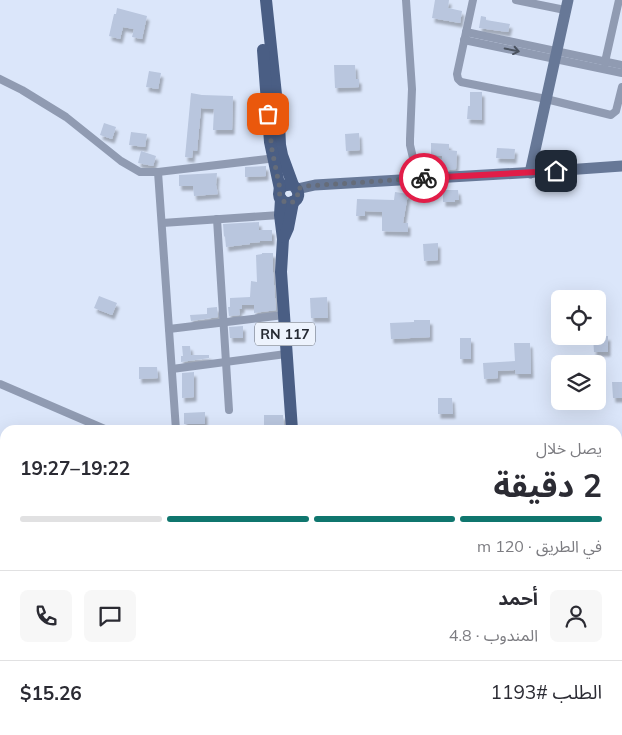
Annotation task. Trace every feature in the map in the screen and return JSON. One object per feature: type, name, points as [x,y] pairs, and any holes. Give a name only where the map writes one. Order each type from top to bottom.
[{"type":"main road","name":"RN 117","points":[[258,0],[270,142],[295,187]]},
{"type":"main road","name":"RN 117","points":[[266,0],[279,123],[280,145],[278,157],[288,228],[283,239]]},
{"type":"main road","points":[[534,173],[559,56],[574,0]]},
{"type":"main road","points":[[559,56],[566,5]]},
{"type":"main road","points":[[285,197],[283,186],[288,184],[295,187],[622,166]]},
{"type":"main road","name":"RN 117","points":[[285,197],[280,214],[283,239],[281,272],[292,425]]},
{"type":"street","points":[[406,0],[412,89],[410,145],[418,178]]},
{"type":"street","points":[[473,0],[457,74],[461,82],[611,115],[616,111],[622,87]]},
{"type":"street","points":[[516,0],[566,5]]},
{"type":"street","points":[[605,62],[619,0]]},
{"type":"street","points":[[465,36],[559,56],[622,73]]},
{"type":"street","points":[[559,56],[622,65]]},
{"type":"street","points":[[0,79],[66,117],[121,161],[140,172],[158,172],[278,157]]},
{"type":"street","points":[[158,172],[176,425]]},
{"type":"street","points":[[162,223],[280,214]]},
{"type":"street","points":[[216,220],[229,410]]},
{"type":"street","points":[[169,329],[284,315]]},
{"type":"street","points":[[172,369],[286,354]]},
{"type":"street","points":[[0,384],[95,425]]},
{"type":"building","points":[[435,0],[449,0],[448,8],[462,11],[460,23],[432,18]]},
{"type":"building","points":[[117,8],[147,16],[142,39],[132,37],[134,29],[123,27],[120,39],[109,36]]},
{"type":"building","points":[[481,16],[486,17],[486,20],[510,24],[508,32],[479,28]]},
{"type":"building","points":[[334,65],[355,65],[356,79],[359,79],[359,87],[335,88]]},
{"type":"building","points":[[149,71],[161,73],[158,89],[146,87]]},
{"type":"building","points":[[470,92],[482,92],[482,120],[467,119],[468,106],[470,106]]},
{"type":"building","points":[[191,93],[233,96],[232,130],[213,130],[214,109],[201,108],[197,151],[193,150],[192,158],[185,157]]},
{"type":"building","points":[[104,123],[116,127],[112,139],[100,135]]},
{"type":"building","points":[[131,132],[147,134],[145,147],[129,145]]},
{"type":"building","points":[[359,133],[360,150],[346,151],[345,134]]},
{"type":"building","points":[[431,143],[449,144],[449,150],[457,151],[456,169],[446,170],[446,165],[442,164],[442,156],[431,154]]},
{"type":"building","points":[[497,148],[515,149],[514,159],[496,158]]},
{"type":"building","points":[[141,151],[156,156],[153,166],[138,163]]},
{"type":"building","points":[[266,166],[266,176],[245,177],[245,167]]},
{"type":"building","points":[[217,173],[216,185],[218,194],[194,196],[193,186],[179,186],[179,175]]},
{"type":"building","points":[[443,190],[458,190],[459,200],[443,202]]},
{"type":"building","points":[[395,192],[408,194],[403,223],[408,223],[408,232],[382,231],[382,212],[365,211],[365,216],[356,216],[357,199],[394,200]]},
{"type":"building","points":[[259,222],[259,230],[272,230],[272,241],[260,241],[226,247],[223,224]]},
{"type":"building","points":[[438,243],[438,260],[424,261],[423,244]]},
{"type":"building","points":[[273,253],[276,310],[254,313],[254,305],[242,305],[242,309],[239,309],[240,315],[229,316],[230,298],[250,297],[251,281],[257,282],[256,255]]},
{"type":"building","points":[[99,296],[117,303],[112,315],[94,308]]},
{"type":"building","points":[[327,297],[328,318],[311,318],[310,298]]},
{"type":"building","points":[[217,307],[218,317],[191,321],[190,315],[207,314],[207,308]]},
{"type":"building","points":[[414,320],[430,320],[430,337],[391,339],[390,323],[414,322]]},
{"type":"building","points":[[265,323],[265,337],[255,337],[255,324]]},
{"type":"building","points":[[243,326],[243,338],[230,338],[229,327]]},
{"type":"building","points":[[606,336],[608,336],[608,352],[594,352],[594,345],[606,345]]},
{"type":"building","points":[[460,338],[471,338],[471,359],[460,359]]},
{"type":"building","points":[[514,343],[530,343],[531,374],[516,374],[515,370],[498,371],[498,378],[484,379],[483,363],[515,361]]},
{"type":"building","points":[[182,346],[190,346],[191,355],[209,355],[209,358],[181,362],[181,356],[183,356]]},
{"type":"building","points":[[139,367],[157,367],[158,378],[139,379]]},
{"type":"building","points":[[194,372],[194,397],[182,398],[182,373]]},
{"type":"building","points":[[612,382],[622,382],[622,398],[613,398]]},
{"type":"building","points":[[438,398],[452,398],[453,414],[438,414]]},
{"type":"building","points":[[205,412],[205,424],[184,424],[184,413]]},
{"type":"building","points":[[264,415],[283,415],[284,425],[264,425]]},
{"type":"way so far","points":[[268,114],[270,142],[280,189],[279,194],[284,202],[293,202],[297,199],[297,189],[306,186],[424,178]]},
{"type":"route","points":[[424,178],[556,171]]}]
